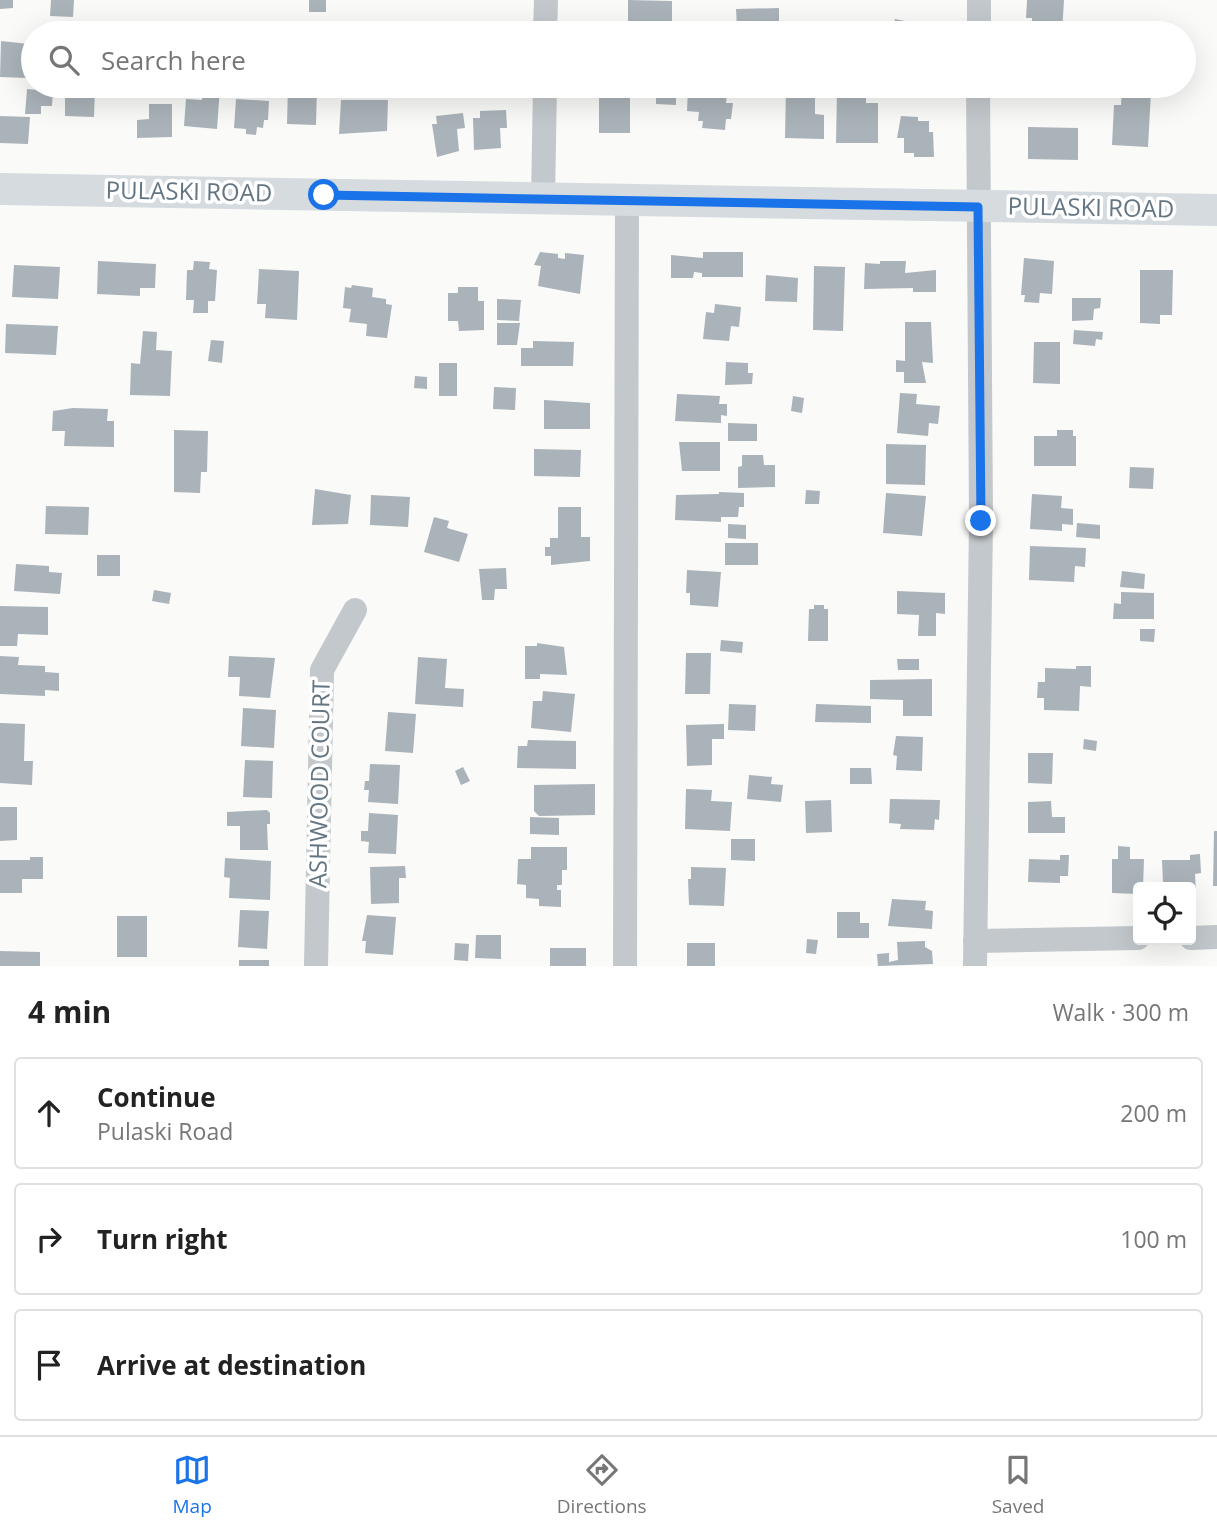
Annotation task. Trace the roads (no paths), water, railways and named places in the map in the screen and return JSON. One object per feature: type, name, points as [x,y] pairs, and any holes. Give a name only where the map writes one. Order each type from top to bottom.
[{"type":"main road","name":"PULASKI ROAD","points":[[0,189],[1217,210]]},
{"type":"street","points":[[545,21],[546,0]]},
{"type":"street","points":[[979,0],[979,21]]},
{"type":"street","points":[[543,198],[545,98]]},
{"type":"street","points":[[975,966],[981,521],[978,98]]},
{"type":"street","points":[[625,966],[627,201]]},
{"type":"street","name":"ASHWOOD COURT","points":[[316,966],[322,670],[355,610]]},
{"type":"street","points":[[1196,938],[1217,937]]},
{"type":"street","points":[[975,941],[1133,939]]}]
